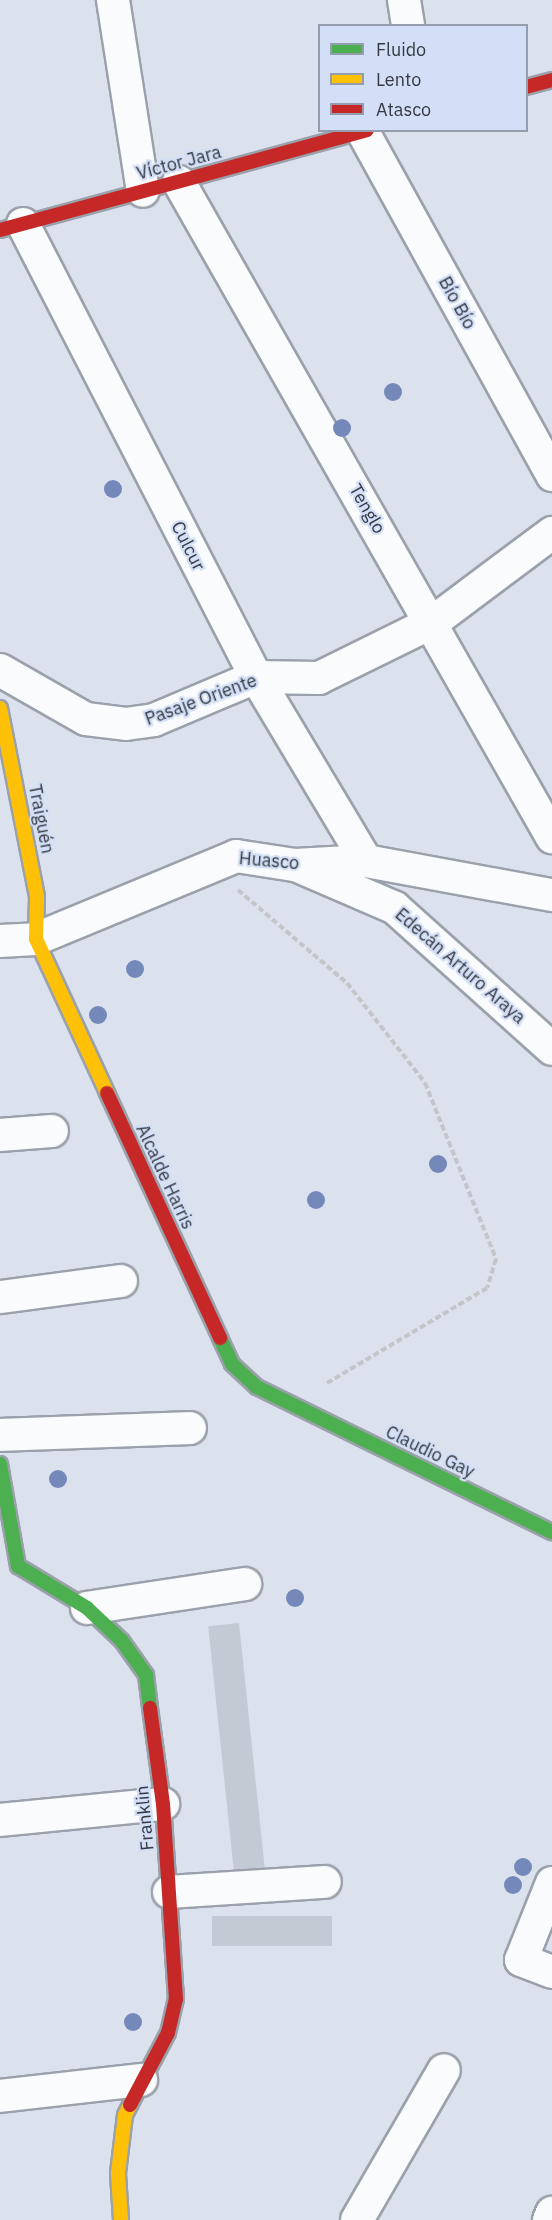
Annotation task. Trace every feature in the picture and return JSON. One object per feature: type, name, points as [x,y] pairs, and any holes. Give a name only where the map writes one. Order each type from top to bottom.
[{"type":"street","points":[[113,0],[143,191]]},
{"type":"street","points":[[404,0],[408,24]]},
{"type":"street","name":"Víctor Jara","points":[[11,227],[361,132]]},
{"type":"street","name":"Bío Bío","points":[[366,132],[552,475]]},
{"type":"street","name":"Tenglo","points":[[178,182],[433,622],[552,837]]},
{"type":"street","name":"Culcur","points":[[11,227],[256,677],[366,861]]},
{"type":"street","name":"Pasaje Oriente","points":[[0,670],[86,719],[126,724],[154,720],[256,677],[319,678],[433,622],[552,533]]},
{"type":"street","name":"Traiguén","points":[[0,708],[37,897],[36,939]]},
{"type":"street","name":"Huasco","points":[[0,941],[36,939],[208,865],[236,856],[295,865],[366,861],[552,895]]},
{"type":"street","name":"Edecán Arturo Araya","points":[[295,865],[395,908],[552,1048]]},
{"type":"street","name":"Alcalde Harris","points":[[36,939],[232,1365],[257,1388],[291,1404]]},
{"type":"street","points":[[0,1136],[52,1131]]},
{"type":"street","points":[[0,1297],[121,1281]]},
{"type":"street","name":"Claudio Gay","points":[[291,1404],[552,1532]]},
{"type":"street","points":[[0,1435],[190,1428]]},
{"type":"street","name":"Franklin","points":[[0,1464],[9,1566],[87,1608],[122,1641],[146,1675],[163,1804],[176,1999],[168,2033],[141,2080],[125,2115],[118,2173],[121,2220]]},
{"type":"street","points":[[87,1608],[245,1584]]},
{"type":"street","points":[[0,1820],[163,1804]]},
{"type":"street","points":[[169,1892],[325,1882]]},
{"type":"street","points":[[552,1883],[521,1960],[552,1972]]},
{"type":"street","points":[[357,2220],[444,2070]]},
{"type":"street","points":[[0,2096],[141,2080]]},
{"type":"street","points":[[549,2220],[552,2213]]},
{"type":"path","points":[[208,865],[346,983],[425,1083],[496,1259],[487,1288],[291,1404]]},
{"type":"building","points":[[239,1623],[265,1871],[234,1874],[208,1626]]},
{"type":"building","points":[[212,1916],[332,1916],[332,1946],[212,1946]]},
{"type":"traffic: fast","points":[[220,1338],[232,1364],[257,1387],[552,1532]]},
{"type":"traffic: fast","points":[[0,1464],[18,1566],[87,1608],[122,1641],[146,1675],[150,1708]]},
{"type":"traffic: slow","points":[[0,708],[37,897],[36,939],[107,1093]]},
{"type":"traffic: slow","points":[[121,2220],[118,2173],[125,2115],[130,2105]]},
{"type":"traffic: jam","points":[[528,86],[552,80]]},
{"type":"traffic: jam","points":[[0,230],[360,132]]},
{"type":"traffic: jam","points":[[107,1093],[220,1338]]},
{"type":"traffic: jam","points":[[130,2105],[168,2033],[176,1999],[163,1804],[150,1708]]}]
